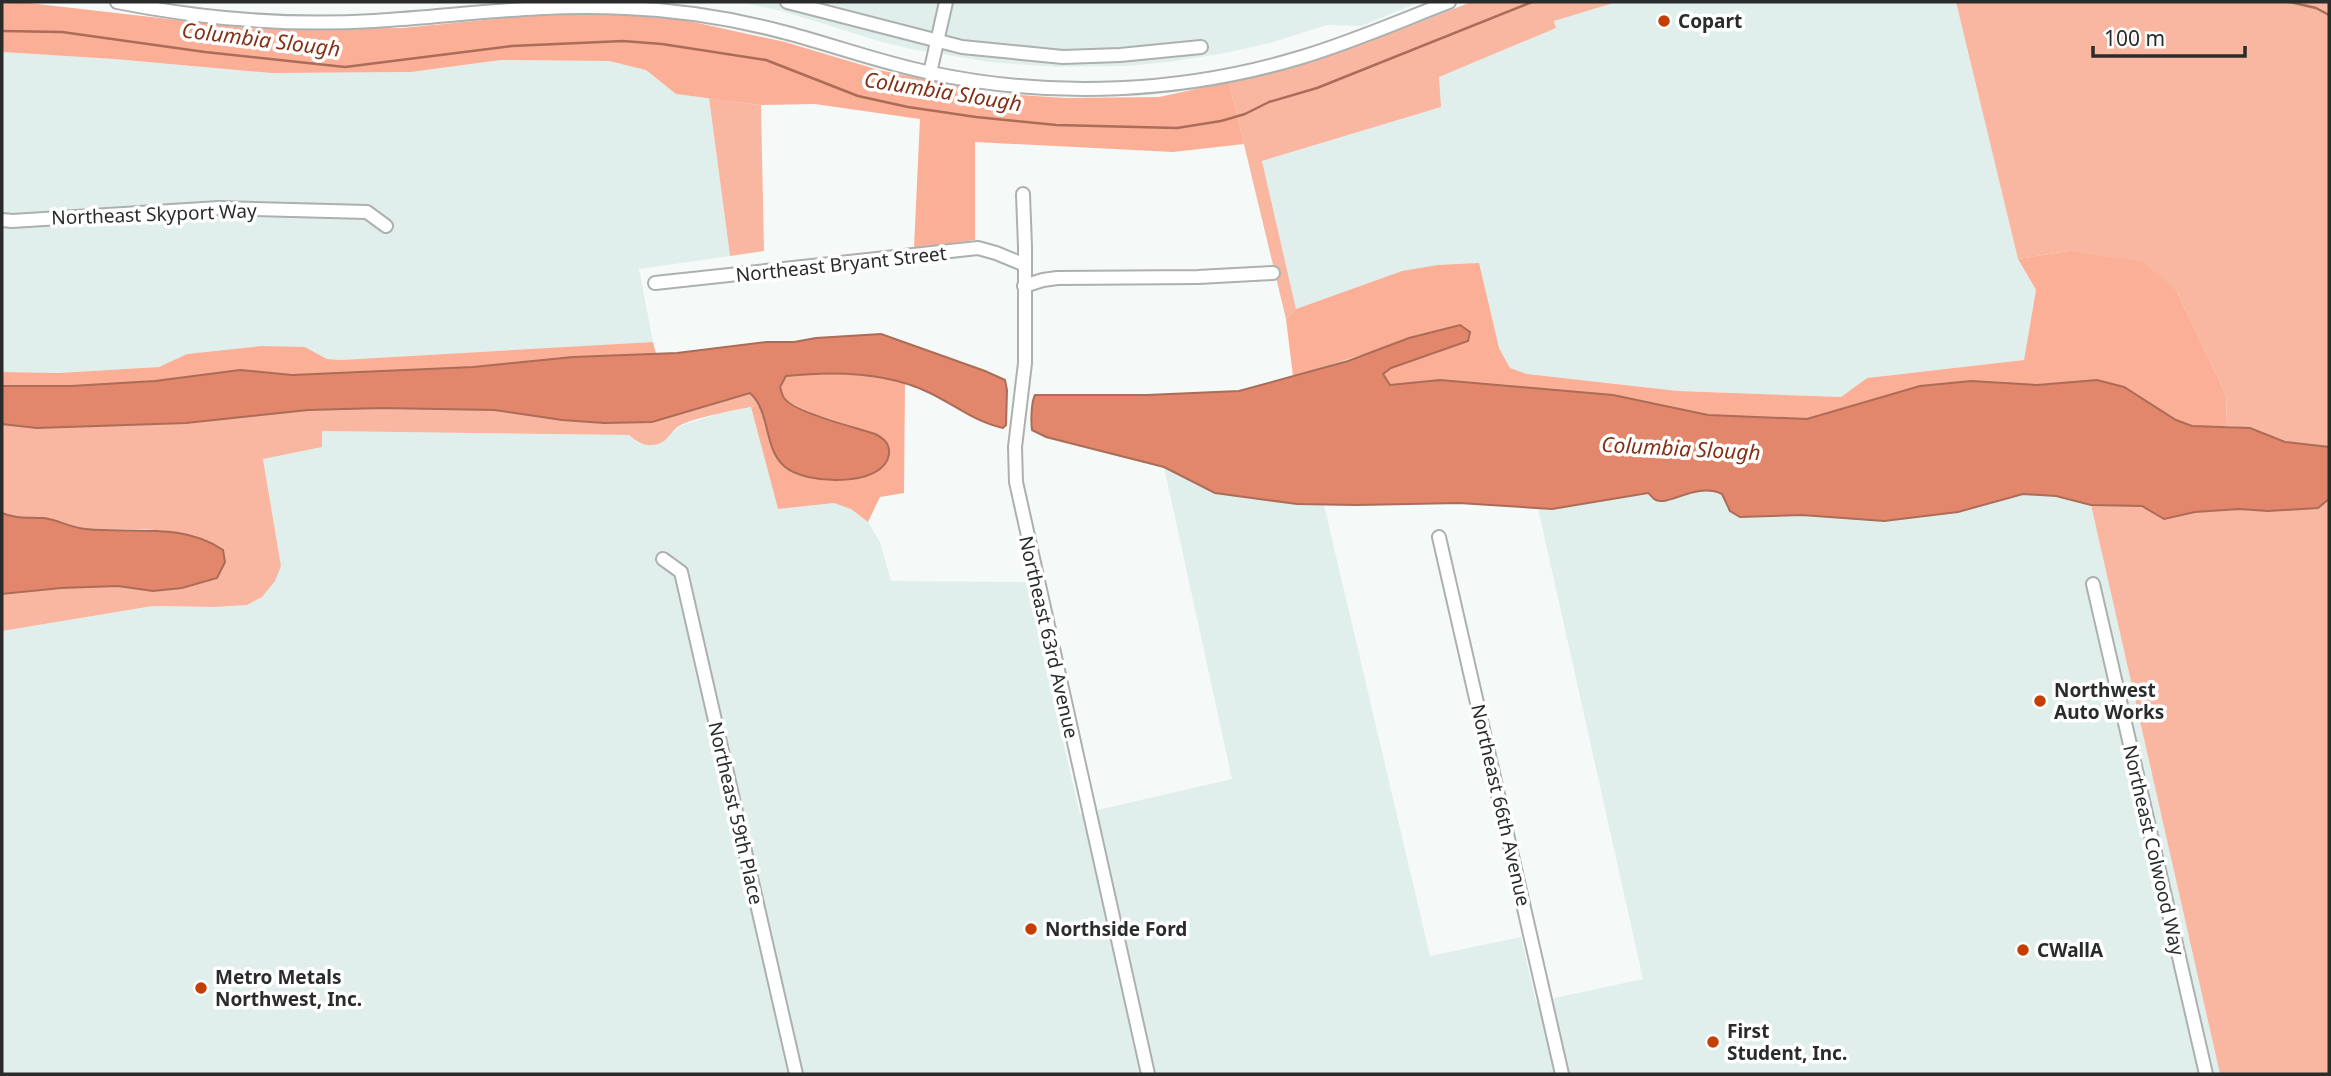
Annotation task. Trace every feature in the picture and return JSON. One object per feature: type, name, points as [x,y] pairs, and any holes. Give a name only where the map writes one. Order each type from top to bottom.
[{"type":"street","points":[[117,2],[222,19],[336,22],[546,7],[642,9],[698,15],[759,26],[930,73],[971,81],[1037,88],[1103,89],[1182,83],[1253,70],[1301,57],[1449,2]]},
{"type":"street","points":[[789,2],[962,47],[1063,57],[1120,55],[1201,47]]},
{"type":"street","points":[[930,73],[946,2]]},
{"type":"street","name":"Northeast 63rd Avenue","points":[[1023,194],[1025,363],[1015,447],[1016,482],[1148,1074]]},
{"type":"street","name":"Northeast Skyport Way","points":[[2,220],[219,208],[368,212],[386,226]]},
{"type":"street","name":"Northeast Bryant Street","points":[[655,283],[978,248],[1025,265]]},
{"type":"street","points":[[1024,286],[1057,278],[1198,277],[1273,273]]},
{"type":"street","name":"Northeast 66th Avenue","points":[[1439,537],[1562,1074]]},
{"type":"street","name":"Northeast 59th Place","points":[[663,559],[681,572],[796,1074]]},
{"type":"street","name":"Northeast Colwood Way","points":[[2093,584],[2206,1074]]},
{"type":"shaded area","points":[[20,2],[257,29],[402,28],[515,17],[602,13],[684,20],[785,42],[879,70],[991,93],[1066,98],[1159,97],[1229,82],[1244,144],[1173,152],[975,142],[975,240],[914,248],[920,119],[815,104],[761,105],[676,94],[646,70],[609,61],[501,60],[411,72],[271,73],[2,52],[2,4]]},
{"type":"shaded area","points":[[739,2],[1420,2],[1361,26],[1327,25],[1270,43],[1225,53],[1126,66],[1055,67],[990,62],[911,49],[782,11]]},
{"type":"shaded area","points":[[1471,2],[1617,2],[1554,21],[1556,28],[1439,77],[1441,107],[1262,161],[1296,309],[1286,319],[1229,82],[1322,57]]},
{"type":"shaded area","points":[[1617,2],[1956,2],[2018,259],[2036,290],[2024,360],[1867,378],[1841,397],[1678,391],[1527,374],[1510,368],[1499,348],[1402,271],[1296,309],[1262,161],[1440,107],[1438,77],[1556,28],[1554,21]]},
{"type":"shaded area","points":[[1956,2],[2329,2],[2329,447],[2285,442],[2250,428],[2227,426],[2226,395],[2177,292],[2068,251],[2018,259]]},
{"type":"shaded area","points":[[2,52],[271,73],[411,72],[501,60],[609,61],[646,70],[676,94],[709,98],[730,256],[639,269],[653,342],[341,360],[327,359],[305,347],[187,354],[159,367],[58,373],[2,372]]},
{"type":"shaded area","points":[[709,98],[761,105],[764,251],[730,256]]},
{"type":"shaded area","points":[[2068,251],[2143,262],[2177,292],[2226,395],[2227,426],[2193,426],[2176,420],[2159,409],[2097,380],[2037,385],[1971,381],[1920,386],[1807,419],[1708,415],[1613,395],[1440,380],[1390,385],[1383,374],[1391,368],[1468,341],[1460,325],[1293,376],[1286,319],[1296,309],[1402,271],[1438,265],[1479,263],[1499,348],[1510,368],[1527,374],[1678,391],[1841,397],[1867,378],[2024,360],[2036,290],[2018,259]]},
{"type":"shaded area","points":[[653,342],[656,354],[573,357],[473,367],[292,375],[240,370],[155,381],[71,386],[2,386],[2,372],[58,373],[159,367],[187,354],[262,346],[305,347],[327,359],[341,360]]},
{"type":"shaded area","points":[[819,372],[905,381],[904,493],[880,497],[868,522],[851,509],[834,503],[778,509],[751,407],[760,405],[765,419],[855,427],[811,413],[784,398],[780,387],[786,376]]},
{"type":"shaded area","points":[[750,393],[760,405],[686,423],[679,426],[662,443],[653,445],[642,444],[629,435],[322,431],[322,447],[263,459],[281,566],[275,581],[262,597],[247,605],[153,606],[2,631],[2,424],[37,428],[186,423],[308,410],[382,408],[494,410],[562,420],[652,422]],"holes":[[[46,518],[84,529],[147,529],[190,535],[217,578],[182,588],[153,591],[118,586],[61,588]]]},
{"type":"shaded area","points":[[751,407],[778,509],[834,503],[851,509],[868,522],[880,542],[891,581],[1026,582],[1080,814],[1232,779],[1164,467],[1215,493],[1324,505],[1430,956],[1521,937],[1536,1002],[1643,979],[1538,508],[1552,509],[1648,493],[1657,500],[1665,501],[1691,491],[1715,491],[1722,494],[1730,511],[1740,517],[1802,515],[1884,521],[1958,512],[2023,494],[2056,496],[2091,505],[2220,1074],[2,1074],[2,631],[153,606],[246,605],[281,566],[263,458],[322,447],[322,431],[629,435],[639,444],[674,432],[680,426]]},
{"type":"shaded area","points":[[2329,499],[2329,1074],[2220,1074],[2091,505],[2142,506],[2164,519],[2195,512],[2318,508]]},
{"type":"water","points":[[1460,325],[1470,332],[1468,341],[1391,368],[1383,374],[1390,385],[1440,380],[1613,395],[1708,415],[1807,419],[1920,386],[1971,381],[2037,385],[2097,380],[2124,387],[2176,420],[2192,426],[2250,428],[2285,442],[2329,447],[2329,499],[2318,508],[2195,512],[2164,519],[2142,506],[2091,505],[2056,496],[2023,494],[1958,512],[1884,521],[1802,515],[1740,517],[1730,511],[1722,494],[1712,491],[1693,492],[1662,501],[1648,493],[1552,509],[1459,503],[1297,504],[1215,493],[1164,467],[1046,437],[1032,430],[1031,417],[1035,395],[1147,395],[1239,391],[1348,361],[1409,338]]},
{"type":"water","points":[[881,334],[1005,380],[1006,425],[1003,428],[983,422],[930,393],[896,380],[841,373],[786,376],[780,387],[784,398],[790,404],[812,414],[875,434],[887,444],[889,454],[884,465],[874,473],[859,478],[825,480],[794,472],[777,458],[761,410],[750,393],[652,422],[562,420],[494,410],[382,408],[308,410],[186,423],[37,428],[2,424],[2,386],[71,386],[155,381],[240,370],[292,375],[473,367],[573,357],[677,353],[767,342]]},
{"type":"water","points":[[2,513],[17,517],[44,518],[86,529],[174,532],[207,541],[223,550],[225,562],[217,578],[182,588],[153,591],[118,586],[2,594]]},
{"type":"waterway","name":"Columbia Slough","points":[[2,31],[62,32],[205,52],[345,67],[512,46],[623,41],[662,44],[766,60],[858,96],[908,107],[1056,125],[1177,128],[1245,114],[1269,102],[1317,88],[1532,2]]},
{"type":"waterway","name":"Columbia Slough","points":[[2290,2],[2316,8],[2329,15]]},
{"type":"place","name":"Copart","points":[[1664,21]]},
{"type":"place","name":"Northwest Auto Works","points":[[2040,701]]},
{"type":"place","name":"Northside Ford","points":[[1031,929]]},
{"type":"place","name":"CWallA","points":[[2023,950]]},
{"type":"place","name":"Metro Metals Northwest, Inc.","points":[[201,988]]},
{"type":"place","name":"First Student, Inc.","points":[[1713,1042]]}]
